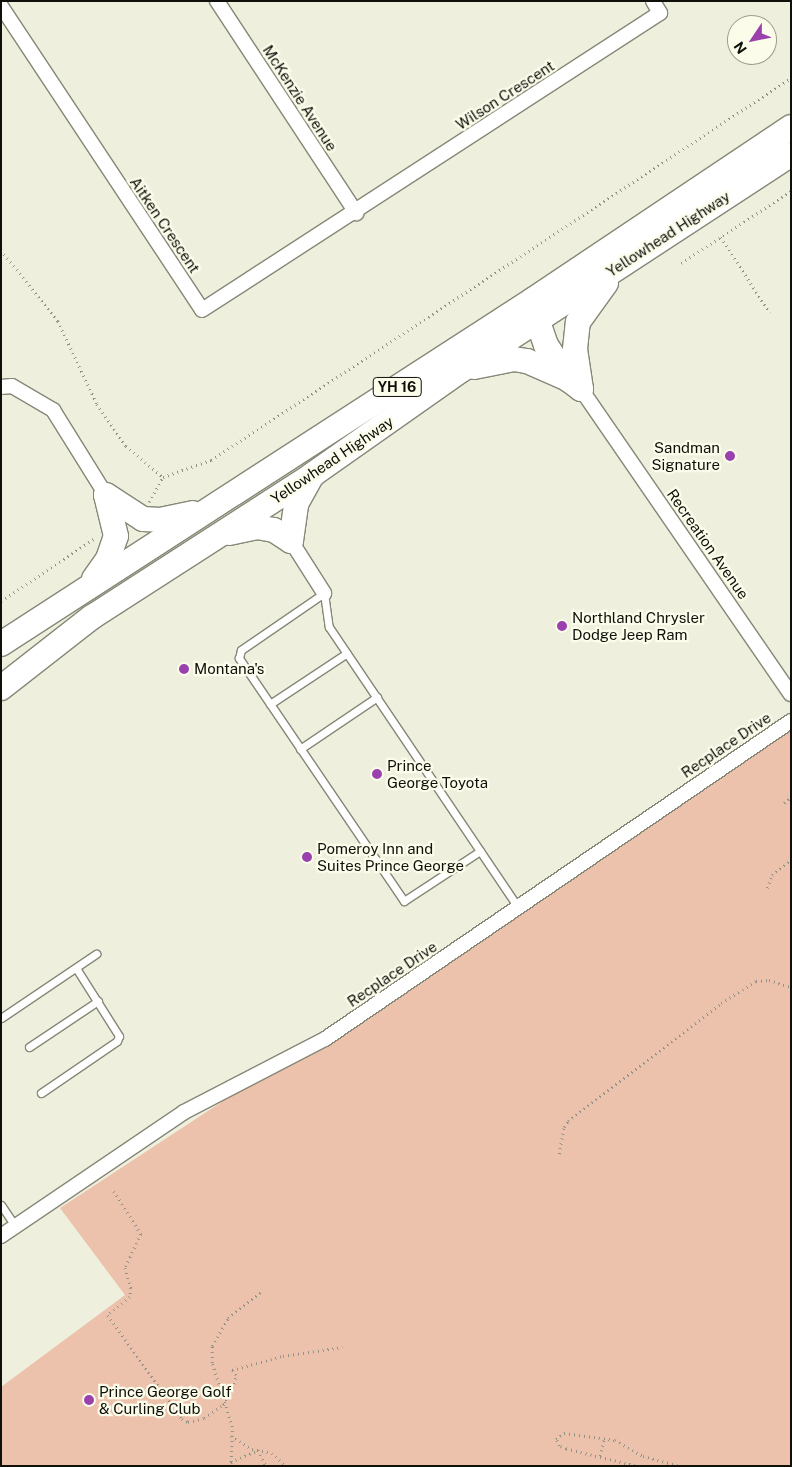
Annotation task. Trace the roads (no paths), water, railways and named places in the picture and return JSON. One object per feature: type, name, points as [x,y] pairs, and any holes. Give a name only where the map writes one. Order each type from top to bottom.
[{"type":"highway","name":"Yellowhead Highway","points":[[1,644],[583,266],[791,127]]},
{"type":"highway","name":"Yellowhead Highway","points":[[1,688],[92,617],[312,475],[463,369],[791,154]]},
{"type":"highway","points":[[575,384],[575,349],[578,322],[620,265]]},
{"type":"highway","points":[[575,384],[546,345],[538,319],[542,305],[583,266]]},
{"type":"highway","points":[[463,369],[514,360],[538,364],[575,384]]},
{"type":"highway","points":[[215,537],[257,527],[274,530],[291,541],[296,504],[312,475]]},
{"type":"highway","points":[[106,495],[129,513],[149,520],[206,510]]},
{"type":"highway","points":[[88,588],[108,559],[116,536],[106,495]]},
{"type":"street","name":"McKenzie Avenue","points":[[217,1],[356,213]]},
{"type":"street","name":"Wilson Crescent","points":[[356,213],[660,13],[653,1]]},
{"type":"street","name":"Aitken Crescent","points":[[1,6],[202,310],[356,213]]},
{"type":"street","name":"Recreation Avenue","points":[[575,384],[791,694]]},
{"type":"street","points":[[1,387],[12,386],[53,410],[106,495]]},
{"type":"street","points":[[291,541],[324,593]]},
{"type":"street","name":"Recplace Drive","points":[[1,1236],[184,1112],[325,1039],[791,721]]},
{"type":"lane","points":[[480,851],[404,901],[300,749],[238,653],[324,593],[327,621],[518,907]]},
{"type":"lane","points":[[270,704],[347,653]]},
{"type":"lane","points":[[300,749],[377,697]]},
{"type":"lane","points":[[1,1018],[96,954]]},
{"type":"lane","points":[[41,1093],[117,1041],[118,1030],[76,968]]},
{"type":"lane","points":[[29,1047],[98,1001]]},
{"type":"lane","points":[[1,1205],[15,1226]]},
{"type":"place","name":"Sandman Signature","points":[[730,456]]},
{"type":"place","name":"Northland Chrysler Dodge Jeep Ram","points":[[562,626]]},
{"type":"place","name":"Montana's","points":[[184,669]]},
{"type":"place","name":"Prince George Toyota","points":[[377,774]]},
{"type":"place","name":"Pomeroy Inn and Suites Prince George","points":[[307,857]]},
{"type":"place","name":"Prince George Golf & Curling Club","points":[[89,1400]]}]
